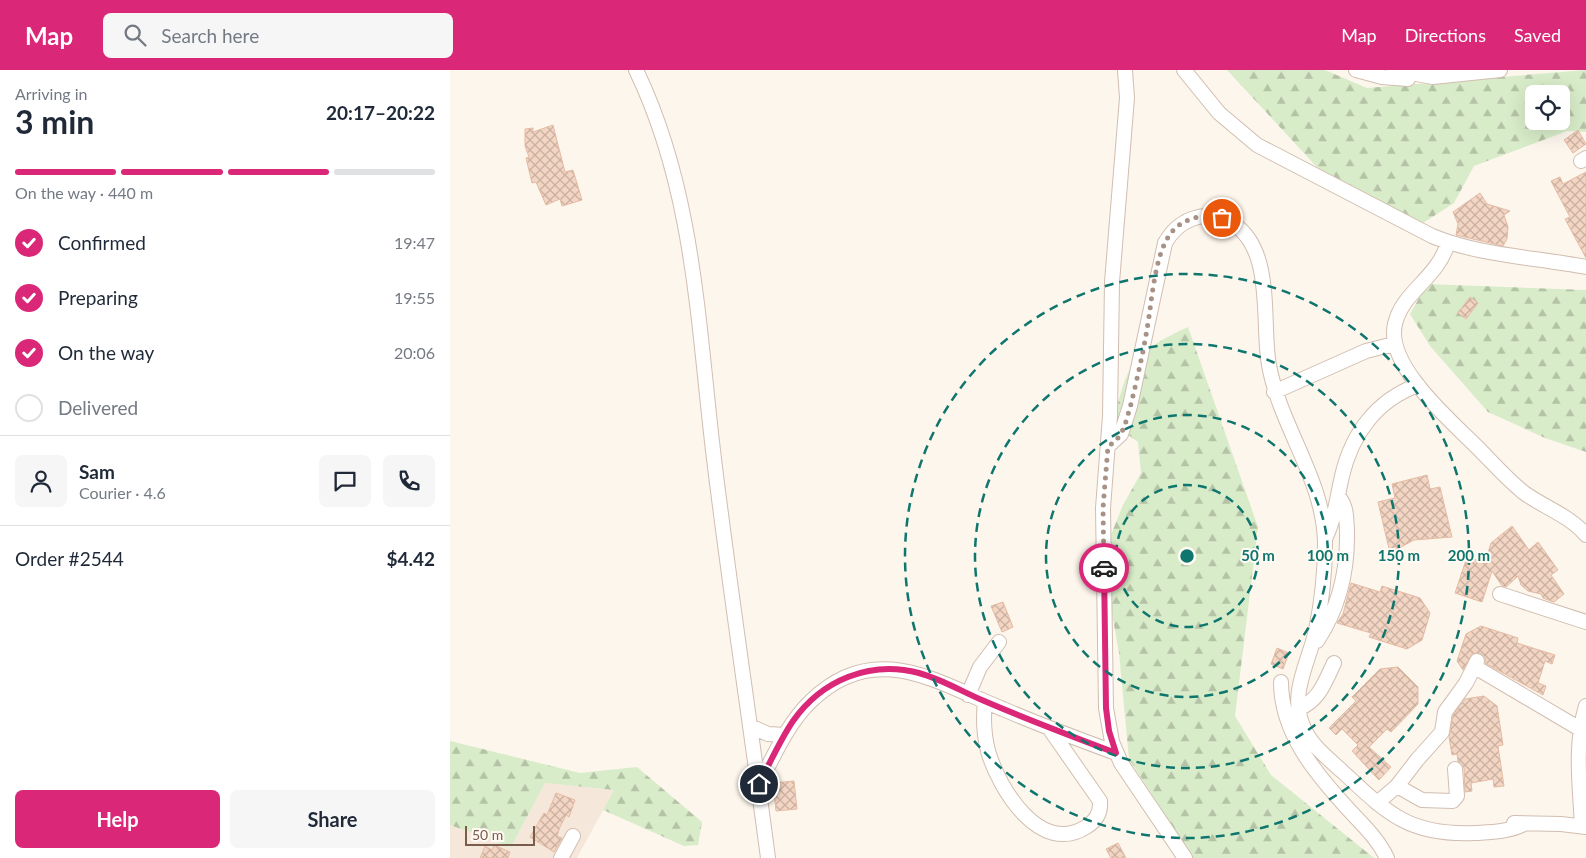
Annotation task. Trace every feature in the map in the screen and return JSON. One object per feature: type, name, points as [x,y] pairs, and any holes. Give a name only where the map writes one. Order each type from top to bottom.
[{"type":"street","points":[[636,70],[655,111],[670,154],[685,220],[715,469],[752,727],[768,858]]},
{"type":"street","points":[[1125,70],[1127,98],[1112,282],[1108,446],[1103,529],[1106,708],[1109,731],[1116,753],[1127,773],[1185,858]]},
{"type":"street","points":[[1184,70],[1219,113],[1257,145],[1448,243],[1489,254],[1586,267]]},
{"type":"street","points":[[1356,70],[1392,79],[1500,70]]},
{"type":"street","points":[[1394,70],[1421,76]]},
{"type":"street","points":[[1108,446],[1121,434],[1130,406],[1165,242],[1177,227],[1194,218],[1213,216],[1231,222],[1245,236],[1256,256],[1265,290],[1267,353],[1274,392],[1313,482],[1321,513],[1325,540],[1320,607],[1311,650],[1298,689],[1298,709],[1303,728],[1313,744],[1377,803],[1402,821],[1428,828],[1444,825],[1501,822],[1522,825],[1560,824],[1584,826],[1579,752],[1580,729],[1586,706]]},
{"type":"street","points":[[1448,243],[1436,268],[1409,297],[1400,311],[1394,329],[1394,344],[1405,366],[1418,385],[1447,418],[1513,483],[1535,500],[1567,518],[1586,535]]},
{"type":"street","points":[[1274,392],[1366,351],[1394,344]]},
{"type":"street","points":[[1325,540],[1334,517],[1342,476],[1349,454],[1372,414],[1397,394],[1418,385]]},
{"type":"street","points":[[1311,650],[1329,621],[1346,566],[1346,515],[1339,497]]},
{"type":"street","points":[[1500,594],[1586,622]]},
{"type":"street","points":[[968,695],[980,667],[999,642]]},
{"type":"street","points":[[1298,709],[1310,703],[1318,695],[1334,663]]},
{"type":"street","points":[[1377,803],[1397,786],[1442,732],[1448,707],[1466,683],[1476,664],[1580,729]]},
{"type":"street","points":[[759,784],[785,735],[801,711],[822,691],[846,677],[883,669],[908,671],[932,678],[985,702],[1116,753]]},
{"type":"street","points":[[1281,682],[1285,715],[1299,746],[1335,794],[1375,838],[1387,858]]},
{"type":"street","points":[[985,702],[984,727],[988,750],[996,771],[1007,791],[1037,826],[1054,834],[1069,834],[1083,829],[1093,822],[1100,810],[1100,801],[1049,728]]},
{"type":"street","points":[[752,727],[768,734],[785,735]]},
{"type":"street","points":[[1397,786],[1422,800],[1453,801],[1457,796],[1455,769]]},
{"type":"street","points":[[561,858],[573,836]]},
{"type":"shaded area","points":[[545,783],[614,790],[577,858],[450,858],[450,825],[511,847]]},
{"type":"green space","points":[[1227,70],[1325,70],[1367,88],[1586,70],[1586,132],[1567,131],[1474,166],[1454,203],[1423,223],[1327,178]]},
{"type":"green space","points":[[1427,284],[1586,290],[1586,452],[1545,438],[1488,412],[1430,346],[1410,314]]},
{"type":"green space","points":[[1188,327],[1258,527],[1235,716],[1271,775],[1374,858],[1193,858],[1129,759],[1119,653],[1102,557],[1123,505],[1141,473],[1138,442],[1113,424],[1123,385],[1133,364],[1151,348]]},
{"type":"green space","points":[[450,741],[580,773],[637,767],[702,822],[698,845],[684,846],[603,810],[614,790],[545,783],[511,847],[450,825]]},
{"type":"building","points":[[553,125],[565,172],[573,170],[582,200],[562,206],[560,199],[546,205],[536,182],[532,183],[526,158],[529,157],[525,146],[525,129],[533,128],[533,132]]},
{"type":"building","points":[[1578,130],[1586,144],[1573,153],[1564,140]]},
{"type":"building","points":[[1586,172],[1586,258],[1565,219],[1570,217],[1551,181],[1560,177],[1563,184]]},
{"type":"building","points":[[1480,193],[1487,204],[1510,211],[1504,215],[1508,227],[1507,239],[1503,246],[1456,235],[1458,224],[1453,212]]},
{"type":"building","points":[[1470,297],[1478,303],[1466,319],[1458,313]]},
{"type":"building","points":[[1427,475],[1430,489],[1440,487],[1452,537],[1414,540],[1390,553],[1378,502],[1395,498],[1392,484]]},
{"type":"building","points":[[1512,526],[1529,550],[1538,542],[1558,570],[1551,575],[1564,594],[1554,602],[1543,598],[1541,594],[1528,591],[1521,585],[1518,576],[1506,587],[1502,586],[1492,571],[1482,602],[1455,593],[1467,557],[1485,563],[1491,543]]},
{"type":"building","points":[[1351,583],[1380,592],[1382,586],[1420,598],[1430,613],[1422,640],[1407,649],[1369,637],[1371,633],[1337,623],[1343,614]]},
{"type":"building","points":[[1003,602],[1013,627],[1002,632],[991,606]]},
{"type":"building","points":[[1481,626],[1518,638],[1517,643],[1555,655],[1552,664],[1545,661],[1538,683],[1546,686],[1543,695],[1485,663],[1485,657],[1480,653],[1472,654],[1463,670],[1457,661],[1466,634]]},
{"type":"building","points":[[1277,648],[1289,653],[1283,669],[1271,664]]},
{"type":"building","points":[[1398,667],[1418,687],[1418,704],[1391,732],[1387,729],[1369,747],[1391,767],[1379,780],[1352,751],[1358,745],[1342,729],[1336,735],[1329,728],[1356,701],[1352,697],[1380,669]]},
{"type":"building","points":[[1484,696],[1497,706],[1503,745],[1498,746],[1504,786],[1494,787],[1493,779],[1471,783],[1472,791],[1465,792],[1464,768],[1458,761],[1457,754],[1452,755],[1449,737],[1453,715],[1465,699]]},
{"type":"building","points":[[794,781],[797,809],[776,811],[773,783]]},
{"type":"building","points":[[556,793],[575,800],[569,817],[566,815],[560,827],[557,836],[562,838],[554,852],[530,837],[544,813],[547,815]]},
{"type":"building","points":[[1118,843],[1126,858],[1111,858],[1106,849]]},
{"type":"building","points":[[494,845],[510,852],[508,858],[480,858],[485,846],[492,850]]},
{"type":"way so far","points":[[1104,568],[1103,508],[1108,446],[1116,441],[1121,434],[1130,406],[1142,358],[1152,295],[1165,242],[1177,227],[1194,218],[1213,216],[1222,218]]},
{"type":"route","points":[[759,784],[792,722],[811,700],[834,683],[846,677],[870,670],[896,669],[932,678],[968,695],[1116,753],[1109,731],[1106,708],[1104,568]]}]
